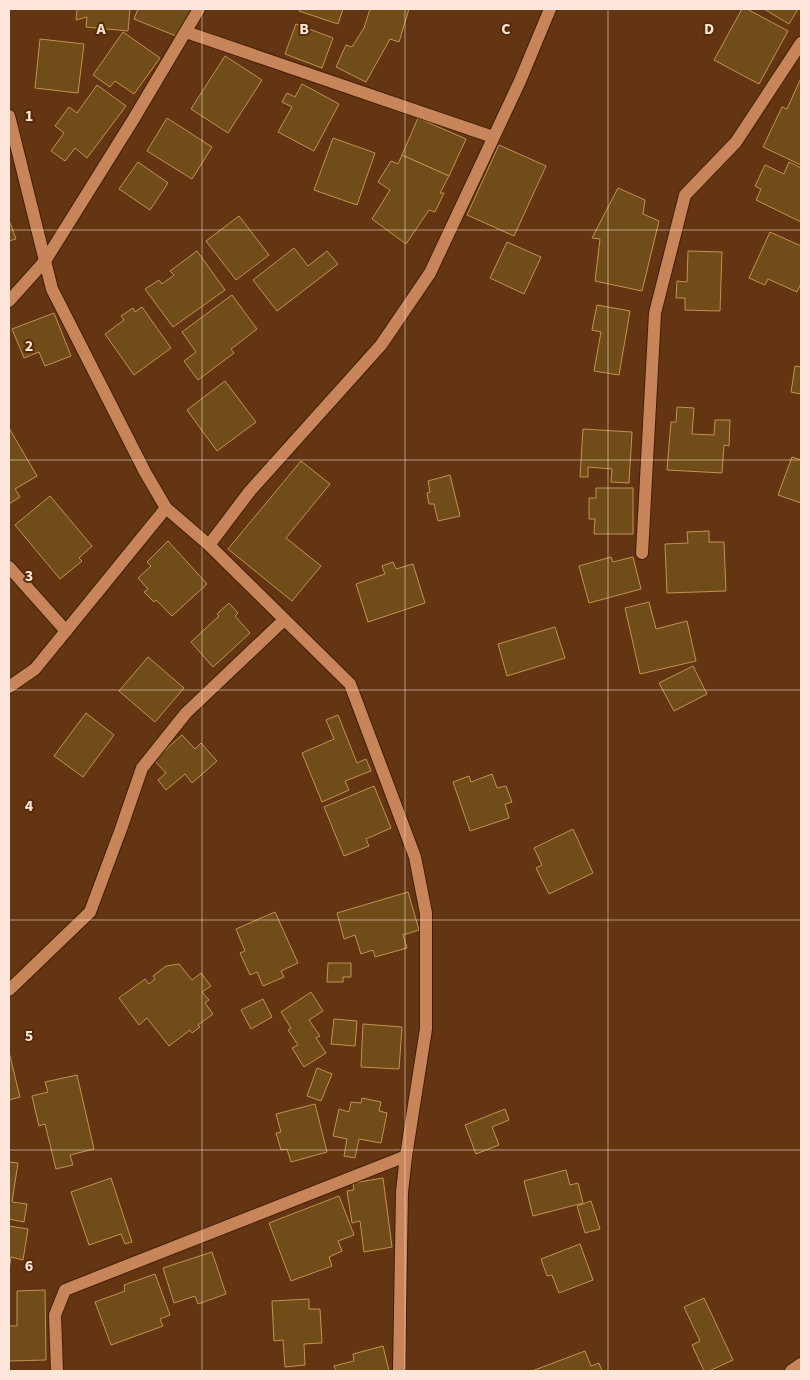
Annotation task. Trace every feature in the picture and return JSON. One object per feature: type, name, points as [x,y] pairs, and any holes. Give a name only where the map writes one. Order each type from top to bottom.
[{"type":"street","points":[[9,300],[45,261],[199,9]]},
{"type":"street","points":[[210,545],[250,491],[381,345],[430,273],[520,82],[550,9]]},
{"type":"street","points":[[186,32],[493,137]]},
{"type":"street","points":[[642,554],[655,313],[685,195],[736,142],[801,43]]},
{"type":"street","points":[[9,116],[52,290],[141,463],[166,508],[210,545],[350,684],[415,857],[426,913],[426,1030],[402,1192],[399,1371]]},
{"type":"street","points":[[9,687],[35,669],[166,508]]},
{"type":"street","points":[[9,567],[66,631]]},
{"type":"street","points":[[9,990],[90,912],[122,829],[142,768],[186,713],[284,620]]},
{"type":"street","points":[[57,1371],[55,1315],[65,1290],[406,1156]]},
{"type":"street","points":[[791,1371],[801,1364]]},
{"type":"building","points":[[77,9],[130,9],[128,31],[86,27],[87,17],[76,20]]},
{"type":"building","points":[[138,9],[192,9],[176,36],[134,19]]},
{"type":"building","points":[[300,9],[343,9],[338,24],[299,11]]},
{"type":"building","points":[[370,9],[409,9],[399,42],[390,39],[366,82],[336,67],[346,45],[352,47],[364,28]]},
{"type":"building","points":[[742,9],[747,9],[788,31],[759,84],[714,60]]},
{"type":"building","points":[[764,9],[798,9],[789,24]]},
{"type":"building","points":[[296,24],[333,38],[322,68],[285,54]]},
{"type":"building","points":[[123,32],[160,58],[134,94],[115,81],[110,87],[93,75]]},
{"type":"building","points":[[40,39],[84,44],[78,93],[35,88]]},
{"type":"building","points":[[225,56],[262,80],[228,133],[191,109]]},
{"type":"building","points":[[801,78],[801,165],[763,147],[782,107],[787,109]]},
{"type":"building","points":[[302,84],[339,104],[314,151],[278,132],[292,107],[282,102],[287,93],[295,97]]},
{"type":"building","points":[[97,85],[126,106],[87,158],[75,148],[65,161],[51,151],[64,133],[55,126],[69,107],[77,113]]},
{"type":"building","points":[[167,118],[212,147],[192,179],[147,151]]},
{"type":"building","points":[[418,118],[466,139],[449,176],[402,155]]},
{"type":"building","points":[[333,138],[375,153],[357,205],[314,190]]},
{"type":"building","points":[[499,145],[546,166],[514,236],[467,215]]},
{"type":"building","points":[[402,155],[449,176],[440,193],[444,193],[435,212],[429,210],[406,244],[372,219],[390,190],[378,182],[391,161],[398,164]]},
{"type":"building","points":[[138,162],[168,183],[150,210],[119,189]]},
{"type":"building","points":[[789,162],[801,168],[801,222],[756,200],[761,189],[755,186],[765,165],[784,174]]},
{"type":"building","points":[[618,188],[645,200],[643,214],[659,221],[642,291],[595,281],[600,239],[592,238]]},
{"type":"building","points":[[239,216],[269,255],[236,280],[206,241]]},
{"type":"building","points":[[9,220],[16,239],[9,241]]},
{"type":"building","points":[[770,232],[801,246],[801,283],[797,292],[768,279],[765,285],[749,278]]},
{"type":"building","points":[[507,242],[541,257],[524,294],[490,278]]},
{"type":"building","points":[[294,248],[308,266],[327,251],[338,264],[277,311],[253,280]]},
{"type":"building","points":[[197,251],[225,290],[173,327],[145,289],[159,280],[162,284],[174,275],[170,271]]},
{"type":"building","points":[[688,251],[722,252],[720,311],[685,310],[685,298],[676,298],[677,281],[687,282]]},
{"type":"building","points":[[232,295],[257,329],[231,349],[234,353],[198,380],[184,361],[196,352],[182,332]]},
{"type":"building","points":[[597,305],[630,311],[619,375],[594,371],[601,332],[592,330]]},
{"type":"building","points":[[142,307],[171,348],[134,375],[105,334],[124,320],[121,316],[133,308],[135,312]]},
{"type":"building","points":[[54,313],[71,356],[45,366],[39,352],[24,358],[12,329]]},
{"type":"building","points":[[795,366],[801,367],[801,394],[791,392]]},
{"type":"building","points":[[225,381],[256,422],[217,451],[187,410]]},
{"type":"building","points":[[677,407],[694,408],[692,434],[714,435],[715,420],[730,420],[729,446],[724,445],[722,473],[667,470],[671,422],[676,422]]},
{"type":"building","points":[[9,428],[37,476],[15,489],[20,497],[9,504]]},
{"type":"building","points":[[583,429],[632,432],[629,483],[611,482],[612,469],[588,467],[588,477],[580,477]]},
{"type":"building","points":[[792,457],[801,460],[801,503],[778,495]]},
{"type":"building","points":[[301,461],[330,484],[286,538],[321,566],[292,601],[228,549]]},
{"type":"building","points":[[450,475],[460,516],[438,521],[434,504],[429,504],[427,493],[430,492],[428,481]]},
{"type":"building","points":[[596,488],[633,488],[633,534],[594,534],[595,519],[589,519],[589,498],[596,498]]},
{"type":"building","points":[[50,496],[92,546],[79,558],[82,561],[60,579],[15,525]]},
{"type":"building","points":[[709,531],[709,542],[724,542],[726,591],[667,593],[665,544],[688,543],[687,532]]},
{"type":"building","points":[[168,541],[207,584],[172,616],[156,600],[154,602],[144,592],[148,589],[138,578],[151,566],[147,562]]},
{"type":"building","points":[[611,557],[613,562],[633,557],[641,589],[589,603],[579,566]]},
{"type":"building","points":[[393,562],[396,569],[413,564],[425,603],[368,622],[356,584],[385,574],[382,566]]},
{"type":"building","points":[[649,602],[656,629],[687,621],[696,661],[640,674],[625,608]]},
{"type":"building","points":[[229,603],[238,613],[235,616],[250,633],[213,667],[191,642],[219,616],[217,614]]},
{"type":"building","points":[[555,627],[565,658],[507,676],[498,644]]},
{"type":"building","points":[[148,657],[184,688],[155,722],[119,691]]},
{"type":"building","points":[[693,666],[707,694],[674,711],[659,683]]},
{"type":"building","points":[[86,713],[114,735],[83,777],[54,756]]},
{"type":"building","points":[[338,715],[357,763],[366,759],[371,771],[345,781],[349,790],[322,802],[302,753],[334,739],[326,720]]},
{"type":"building","points":[[182,735],[195,749],[201,743],[217,761],[192,783],[185,774],[166,790],[158,780],[166,773],[154,760]]},
{"type":"building","points":[[492,774],[497,788],[506,786],[512,802],[505,804],[509,818],[470,831],[453,782],[469,776],[471,782]]},
{"type":"building","points":[[374,786],[391,828],[366,839],[369,846],[344,856],[324,807]]},
{"type":"building","points":[[573,829],[593,873],[549,894],[536,868],[542,865],[534,848]]},
{"type":"building","points":[[408,892],[419,930],[403,935],[407,948],[375,957],[373,950],[361,954],[355,935],[344,939],[337,913]]},
{"type":"building","points":[[275,912],[298,963],[281,971],[284,977],[263,986],[257,972],[250,975],[240,953],[245,951],[236,929]]},
{"type":"building","points":[[328,963],[351,963],[351,977],[343,977],[343,982],[327,982]]},
{"type":"building","points":[[179,964],[192,980],[201,973],[211,986],[202,992],[209,1000],[205,1003],[213,1014],[198,1025],[200,1027],[192,1033],[190,1030],[169,1046],[147,1018],[139,1025],[119,998],[145,979],[149,984],[155,979],[153,976],[166,966]]},
{"type":"building","points":[[311,992],[323,1011],[309,1020],[320,1036],[316,1038],[326,1053],[304,1067],[292,1048],[298,1045],[288,1030],[291,1028],[281,1012]]},
{"type":"building","points":[[263,999],[272,1017],[251,1029],[241,1010]]},
{"type":"building","points":[[334,1019],[357,1021],[355,1046],[331,1044]]},
{"type":"building","points":[[363,1024],[402,1027],[399,1069],[361,1067]]},
{"type":"building","points":[[9,1052],[20,1097],[9,1100]]},
{"type":"building","points":[[317,1068],[332,1074],[321,1101],[307,1096]]},
{"type":"building","points":[[77,1075],[94,1149],[70,1155],[73,1165],[56,1169],[45,1124],[39,1126],[32,1096],[48,1092],[45,1082]]},
{"type":"building","points":[[362,1098],[381,1102],[379,1111],[387,1113],[381,1143],[359,1139],[355,1158],[344,1156],[347,1139],[333,1136],[339,1109],[349,1112],[351,1102],[361,1103]]},
{"type":"building","points":[[315,1104],[327,1152],[291,1162],[287,1149],[281,1150],[276,1133],[281,1132],[276,1114]]},
{"type":"building","points":[[505,1109],[509,1120],[492,1127],[499,1145],[476,1154],[465,1125]]},
{"type":"building","points":[[9,1162],[18,1163],[12,1202],[27,1204],[24,1222],[9,1219]]},
{"type":"building","points":[[566,1170],[570,1185],[578,1183],[583,1203],[533,1216],[524,1181]]},
{"type":"building","points":[[111,1178],[132,1242],[125,1244],[121,1234],[89,1245],[71,1192]]},
{"type":"building","points":[[383,1178],[392,1247],[364,1252],[360,1221],[352,1223],[347,1191],[354,1190],[353,1183]]},
{"type":"building","points":[[339,1196],[354,1235],[338,1241],[342,1251],[329,1257],[332,1266],[291,1281],[269,1223]]},
{"type":"building","points":[[591,1201],[600,1229],[585,1233],[577,1206]]},
{"type":"building","points":[[9,1226],[28,1229],[23,1260],[11,1257],[9,1270]]},
{"type":"building","points":[[580,1244],[593,1280],[559,1293],[552,1275],[547,1276],[541,1259]]},
{"type":"building","points":[[212,1252],[226,1294],[198,1304],[195,1296],[174,1303],[163,1268]]},
{"type":"building","points":[[155,1274],[170,1315],[160,1319],[163,1326],[111,1345],[95,1302],[125,1291],[124,1285]]},
{"type":"building","points":[[45,1290],[46,1360],[9,1361],[9,1326],[17,1326],[17,1291]]},
{"type":"building","points":[[704,1298],[733,1360],[709,1371],[704,1371],[692,1345],[700,1341],[684,1307]]},
{"type":"building","points":[[309,1299],[309,1309],[320,1309],[322,1343],[304,1344],[305,1365],[285,1367],[283,1340],[274,1341],[272,1301]]},
{"type":"building","points":[[383,1346],[389,1371],[336,1371],[334,1366],[354,1361],[353,1354]]},
{"type":"building","points":[[585,1351],[591,1366],[599,1363],[602,1371],[532,1371]]}]
